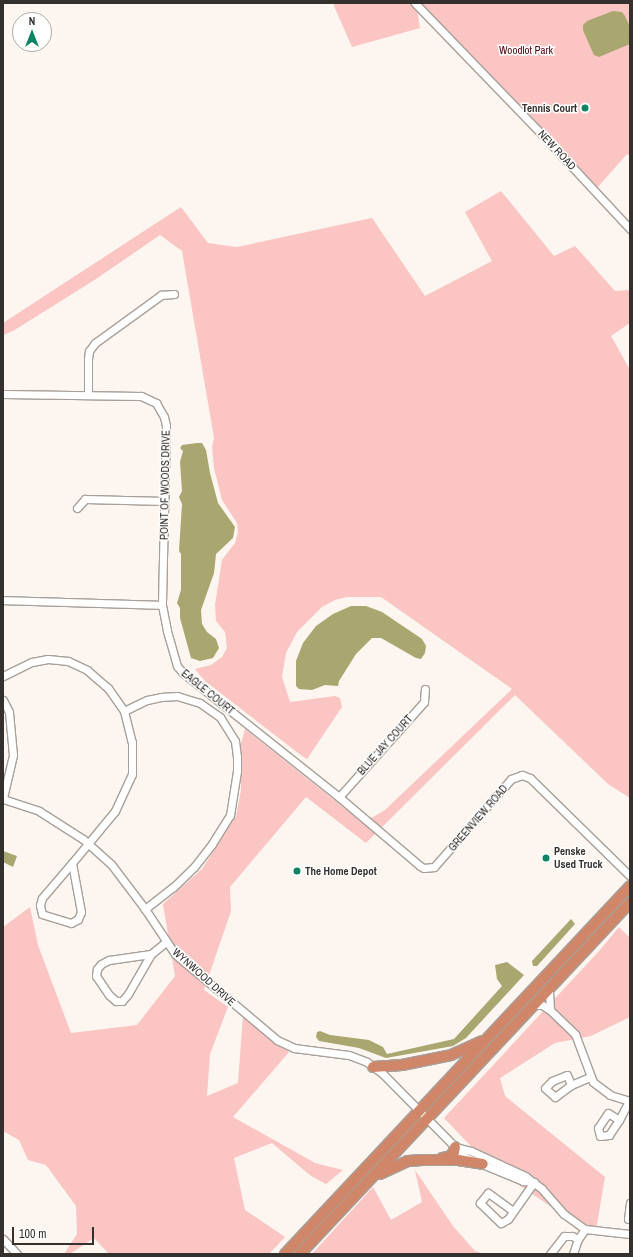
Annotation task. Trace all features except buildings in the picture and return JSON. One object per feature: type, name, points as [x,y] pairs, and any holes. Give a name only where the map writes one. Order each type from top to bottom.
[{"type":"highway","points":[[285,1254],[419,1113],[630,886]]},
{"type":"highway","points":[[300,1254],[536,1005],[630,902]]},
{"type":"highway","points":[[383,1074],[402,1066],[451,1055],[468,1049],[491,1036]]},
{"type":"highway","points":[[373,1067],[402,1066]]},
{"type":"highway","points":[[438,1159],[448,1157],[454,1152],[454,1147]]},
{"type":"highway","points":[[369,1180],[408,1161],[438,1159],[458,1160],[483,1164]]},
{"type":"street","name":"NEW ROAD","points":[[415,3],[549,142],[630,229]]},
{"type":"street","points":[[88,395],[88,359],[95,342],[161,295],[174,294]]},
{"type":"street","name":"POINT OF WOODS DRIVE","points":[[3,394],[141,396],[156,404],[164,417],[166,426],[162,605]]},
{"type":"street","points":[[77,508],[85,499],[165,501]]},
{"type":"street","points":[[3,600],[162,605]]},
{"type":"street","name":"EAGLE COURT","points":[[162,605],[167,631],[177,666],[180,670],[339,797]]},
{"type":"street","points":[[3,676],[32,662],[48,659],[68,661],[87,670],[108,688],[124,711],[132,742],[132,774],[119,806],[42,898],[40,905],[42,914],[71,923],[78,919],[81,912],[72,863]]},
{"type":"street","name":"BLUE JAY COURT","points":[[339,797],[424,702],[425,689]]},
{"type":"street","points":[[124,711],[147,700],[161,697],[177,696],[200,703],[220,717],[235,741],[237,756],[235,786],[230,814],[212,844],[194,867],[173,887],[144,909]]},
{"type":"street","points":[[3,700],[9,712],[13,755],[3,798]]},
{"type":"street","name":"GREENVIEW ROAD","points":[[339,797],[420,866],[429,868],[434,867],[511,780],[522,774],[526,776],[630,876]]},
{"type":"street","name":"WYNWOOD DRIVE","points":[[3,798],[39,811],[88,844],[111,864],[175,954],[277,1040],[287,1046],[301,1050],[349,1055],[360,1059],[383,1074],[419,1113],[465,1157],[523,1181],[534,1182]]},
{"type":"street","points":[[151,954],[109,960],[101,964],[97,969],[96,976],[109,995],[116,1001],[122,1001],[128,994],[151,954],[166,942]]},
{"type":"street","points":[[549,991],[550,1010]]},
{"type":"street","points":[[536,1005],[542,1005],[550,1010],[575,1034],[593,1082],[610,1095],[629,1101],[619,1120]]},
{"type":"street","points":[[571,1085],[590,1077]]},
{"type":"street","points":[[454,1147],[470,1150],[525,1176],[534,1182],[564,1214],[585,1229],[630,1234]]},
{"type":"street","points":[[513,1211],[488,1193],[480,1203],[501,1222],[508,1219],[534,1182]]},
{"type":"street","points":[[628,1219],[630,1203]]},
{"type":"street","points":[[573,1254],[578,1239],[585,1229]]},
{"type":"street","points":[[550,1254],[564,1236],[572,1236],[578,1239]]},
{"type":"street","points":[[3,1239],[17,1254]]},
{"type":"green space","name":"Woodlot Park","points":[[334,3],[630,3],[630,156],[627,154],[597,188],[416,4],[420,28],[352,47]]},
{"type":"green space","points":[[501,191],[554,256],[575,246],[615,291],[630,290],[630,323],[611,336],[630,370],[630,798],[608,784],[515,695],[366,843],[306,797],[230,887],[231,911],[204,990],[228,1007],[210,1054],[207,1096],[238,1083],[243,1015],[289,1052],[233,1117],[315,1163],[343,1170],[326,1184],[311,1176],[272,1143],[234,1158],[245,1210],[285,1237],[269,1254],[109,1254],[94,1238],[70,1254],[64,1254],[77,1234],[76,1206],[46,1165],[28,1160],[19,1140],[3,1131],[3,927],[30,907],[38,945],[71,1033],[137,1025],[175,976],[163,904],[202,869],[236,816],[241,790],[241,744],[245,729],[363,823],[385,810],[512,689],[381,597],[347,597],[335,600],[322,607],[297,632],[286,653],[282,677],[290,702],[335,696],[340,698],[342,707],[307,759],[302,756],[205,681],[195,669],[211,665],[222,657],[227,648],[225,632],[216,621],[215,605],[222,560],[235,543],[238,532],[237,523],[222,500],[214,468],[212,447],[214,438],[182,251],[160,235],[96,279],[13,331],[3,335],[3,323],[181,207],[208,243],[237,247],[372,218],[425,296],[492,261],[465,212]]},
{"type":"green space","points":[[619,927],[630,938],[630,1017],[591,1036],[555,1043],[500,1078],[505,1096],[605,1177],[596,1230],[580,1226],[489,1165],[444,1118],[600,950]]},
{"type":"green space","points":[[415,1170],[453,1226],[475,1251],[485,1254],[312,1254],[373,1187],[391,1220],[422,1202]]},
{"type":"shaded area","points":[[613,11],[622,12],[625,16],[630,27],[630,44],[599,57],[594,55],[583,30],[583,25],[587,21]]},
{"type":"shaded area","points":[[202,443],[206,450],[218,503],[235,527],[233,538],[216,554],[214,573],[201,610],[202,624],[207,632],[216,639],[219,648],[213,658],[200,661],[191,658],[180,618],[180,608],[177,603],[181,590],[181,554],[179,551],[182,504],[179,497],[182,491],[180,462],[183,451],[180,448],[182,445]]},
{"type":"shaded area","points":[[351,606],[366,606],[382,612],[422,639],[426,646],[425,653],[421,659],[416,658],[381,638],[372,638],[356,654],[339,681],[338,686],[325,685],[312,690],[299,689],[296,686],[296,661],[303,643],[316,626],[333,614]]},
{"type":"shaded area","points":[[3,851],[17,856],[13,867],[3,862]]},
{"type":"shaded area","points":[[571,919],[575,924],[537,966],[533,966],[532,961]]},
{"type":"shaded area","points":[[507,962],[524,975],[466,1038],[453,1046],[386,1058],[359,1048],[319,1041],[316,1037],[317,1032],[320,1031],[330,1035],[369,1040],[383,1047],[387,1054],[454,1039],[502,986],[497,979],[495,965]]},
{"type":"place","name":"Tennis Court","points":[[585,108]]},
{"type":"place","name":"Penske Used Truck","points":[[546,858]]},
{"type":"place","name":"The Home Depot","points":[[297,871]]}]
